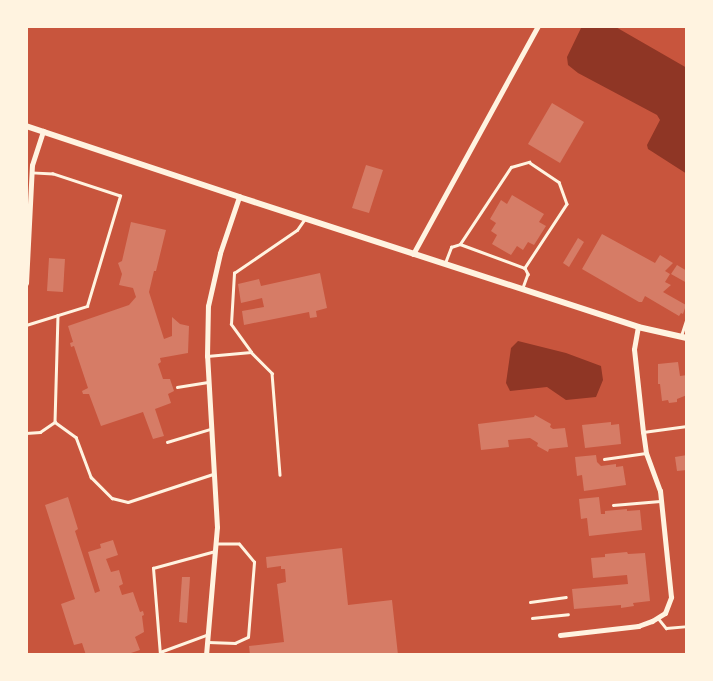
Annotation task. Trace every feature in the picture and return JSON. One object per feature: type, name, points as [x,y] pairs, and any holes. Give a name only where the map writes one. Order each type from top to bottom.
[{"type":"street","points":[[413,254],[538,26]]},
{"type":"street","points":[[26,126],[523,290],[638,327],[684,338]]},
{"type":"street","points":[[26,283],[32,173],[36,149],[43,131]]},
{"type":"street","points":[[206,655],[217,527],[207,356],[208,306],[220,253],[238,197]]},
{"type":"street","points":[[560,635],[638,626],[665,613],[671,597],[660,491],[646,453],[643,432],[634,349],[638,327]]},
{"type":"lane","points":[[444,264],[451,247],[460,244],[511,167],[528,162],[559,182],[567,204],[525,268]]},
{"type":"lane","points":[[26,325],[87,306],[120,196],[53,174],[32,173]]},
{"type":"lane","points":[[280,475],[272,373],[251,352],[231,324],[234,273],[297,230],[305,219]]},
{"type":"lane","points":[[460,244],[525,268],[528,274],[523,290]]},
{"type":"lane","points":[[55,422],[58,315]]},
{"type":"lane","points":[[684,338],[687,318]]},
{"type":"lane","points":[[207,356],[251,352]]},
{"type":"lane","points":[[177,387],[209,382]]},
{"type":"lane","points":[[26,433],[40,432],[55,422]]},
{"type":"lane","points":[[55,422],[76,437],[91,477],[112,498],[128,502],[214,474]]},
{"type":"lane","points":[[643,432],[687,426]]},
{"type":"lane","points":[[167,442],[212,429]]},
{"type":"lane","points":[[604,459],[646,453]]},
{"type":"lane","points":[[612,506],[661,501]]},
{"type":"lane","points":[[207,642],[235,643],[248,637],[254,562],[239,544],[215,544]]},
{"type":"lane","points":[[208,634],[160,653],[153,568],[215,551]]},
{"type":"lane","points":[[530,602],[566,597]]},
{"type":"lane","points":[[532,618],[568,614]]},
{"type":"lane","points":[[658,618],[666,628],[687,626]]},
{"type":"shaded area","points":[[582,26],[614,26],[687,68],[687,174],[648,149],[647,145],[660,120],[657,115],[578,73],[568,65],[567,57]]},
{"type":"shaded area","points":[[518,341],[566,353],[601,366],[603,380],[596,397],[566,400],[547,387],[510,391],[506,383],[511,348]]},
{"type":"building","points":[[552,103],[584,122],[560,163],[528,144]]},
{"type":"building","points":[[366,165],[383,170],[369,213],[352,208]]},
{"type":"building","points":[[512,195],[544,214],[539,222],[546,226],[534,245],[528,242],[523,250],[517,246],[511,255],[492,244],[497,235],[491,231],[496,223],[490,219],[501,200],[507,204]]},
{"type":"building","points":[[131,222],[166,230],[149,292],[164,339],[172,336],[172,317],[180,324],[189,326],[188,353],[160,358],[161,362],[158,364],[163,379],[170,379],[174,391],[168,394],[171,403],[155,409],[164,436],[153,439],[143,412],[101,426],[89,394],[83,394],[82,391],[88,388],[74,346],[71,347],[70,343],[73,342],[68,326],[129,305],[136,297],[133,288],[119,285],[122,274],[118,263],[122,261]]},
{"type":"building","points":[[602,234],[655,263],[660,255],[673,263],[665,271],[670,274],[665,282],[671,285],[663,292],[686,305],[683,314],[681,313],[679,316],[645,296],[642,302],[639,302],[582,269]]},
{"type":"building","points":[[578,238],[584,242],[569,267],[563,263]]},
{"type":"building","points":[[49,258],[65,259],[63,292],[47,291]]},
{"type":"building","points":[[677,265],[687,271],[687,283],[671,274]]},
{"type":"building","points":[[320,273],[327,308],[316,311],[317,317],[310,318],[309,312],[244,325],[242,311],[264,307],[262,298],[241,303],[238,284],[259,279],[261,286]]},
{"type":"building","points":[[678,362],[680,376],[687,375],[687,395],[677,399],[677,402],[669,403],[668,400],[662,401],[660,384],[658,384],[658,364]]},
{"type":"building","points":[[535,415],[551,424],[550,427],[553,429],[565,428],[568,447],[549,449],[548,452],[537,446],[538,443],[530,438],[508,440],[509,447],[481,450],[478,424],[534,417]]},
{"type":"building","points":[[611,422],[611,425],[619,424],[621,444],[585,448],[582,425]]},
{"type":"building","points":[[596,455],[597,462],[601,466],[616,464],[616,467],[623,466],[626,485],[584,491],[582,475],[577,476],[575,457]]},
{"type":"building","points":[[687,455],[687,470],[677,471],[675,457]]},
{"type":"building","points":[[68,497],[78,529],[75,531],[95,593],[100,591],[88,552],[101,548],[100,544],[113,540],[118,555],[106,559],[111,572],[119,570],[123,584],[119,586],[122,595],[133,592],[140,612],[143,611],[144,615],[142,616],[144,632],[135,637],[140,650],[125,655],[86,655],[82,643],[74,645],[61,604],[75,599],[45,505]]},
{"type":"building","points":[[599,497],[601,514],[605,514],[605,511],[640,510],[642,530],[589,536],[587,518],[581,519],[579,499]]},
{"type":"building","points":[[342,548],[348,605],[392,600],[398,655],[250,655],[249,646],[284,642],[277,584],[286,582],[285,569],[281,569],[281,566],[267,568],[266,557]]},
{"type":"building","points":[[627,552],[628,554],[645,553],[650,601],[633,603],[634,606],[621,608],[621,605],[574,609],[572,589],[628,584],[627,575],[593,578],[591,558],[605,557],[605,554]]},
{"type":"building","points":[[182,577],[190,577],[187,623],[179,622]]}]
